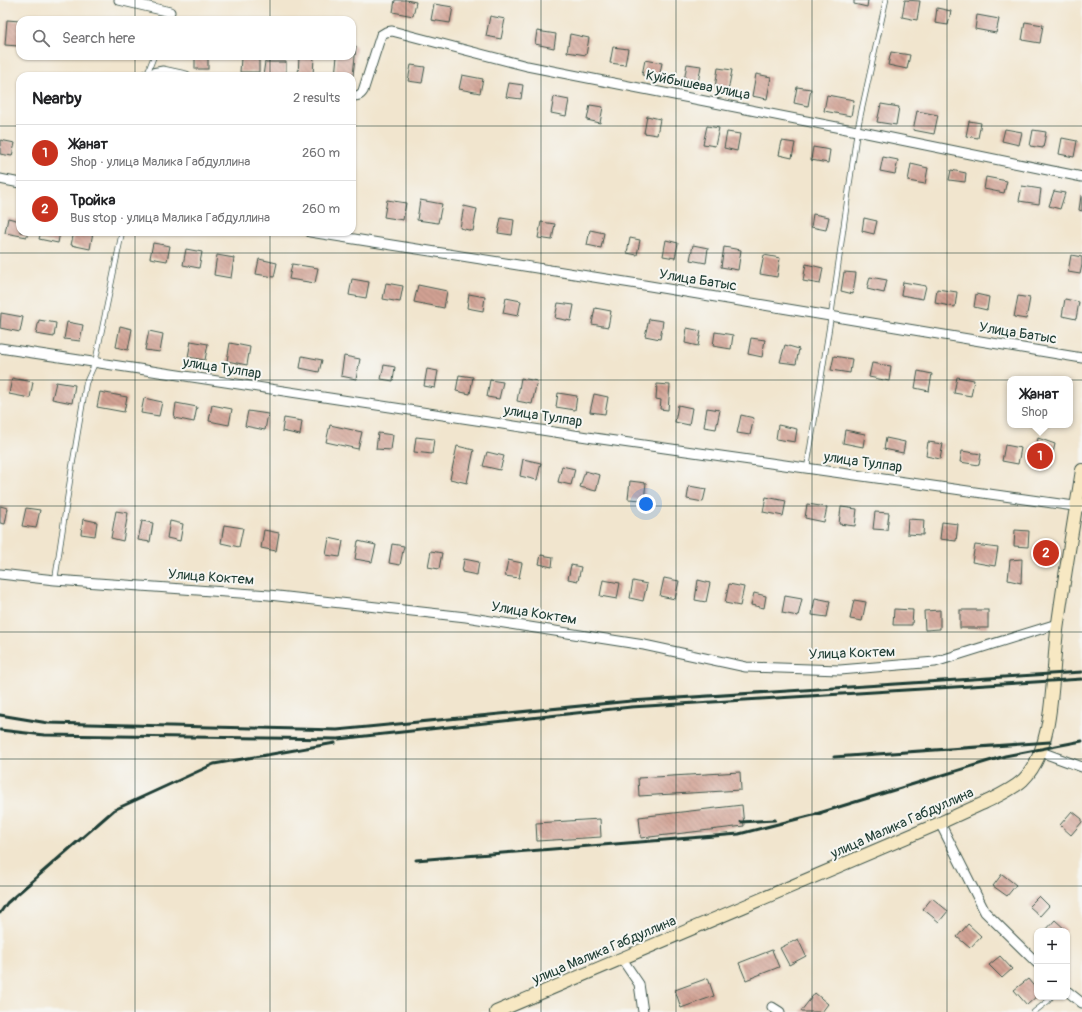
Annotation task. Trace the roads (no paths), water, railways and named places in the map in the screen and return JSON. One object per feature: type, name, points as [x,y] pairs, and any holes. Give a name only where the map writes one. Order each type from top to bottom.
[{"type":"main road","name":"улица Малика Габдуллина","points":[[496,1012],[940,823],[1008,792],[1024,780],[1035,765],[1047,733],[1053,681],[1057,624],[1079,507],[1082,470]]},
{"type":"street","points":[[119,0],[168,16]]},
{"type":"street","name":"Куйбышева улица","points":[[356,96],[361,94],[363,91],[381,35],[392,31],[527,66],[1082,177]]},
{"type":"street","points":[[0,179],[16,182]]},
{"type":"street","name":"Улица Батыс","points":[[335,236],[644,285],[1082,358]]},
{"type":"street","name":"улица Тулпар","points":[[0,348],[594,438],[1079,507]]},
{"type":"street","name":"Улица Коктем","points":[[0,574],[55,580],[269,595],[466,617],[644,645],[746,667],[840,670],[934,662],[1057,624]]},
{"type":"street","points":[[1041,752],[1082,767]]},
{"type":"street","points":[[940,823],[985,912],[1034,960]]},
{"type":"street","points":[[622,959],[639,984],[643,1012]]},
{"type":"street","points":[[1070,994],[1082,1004]]},
{"type":"street","points":[[772,1006],[780,1012]]},
{"type":"lane","points":[[807,468],[831,316],[857,131],[886,0]]},
{"type":"lane","points":[[148,72],[153,60]]},
{"type":"lane","points":[[55,580],[86,383],[95,363],[121,236]]},
{"type":"lane","points":[[1034,1012],[1049,1000]]},
{"type":"railway","points":[[0,715],[48,723],[337,730],[631,701],[1082,672]]},
{"type":"railway","points":[[0,730],[44,735],[338,739],[631,707],[1082,679]]},
{"type":"railway","points":[[816,814],[1005,756],[1082,741]]},
{"type":"railway","points":[[834,757],[1050,742]]},
{"type":"railway","points":[[0,913],[7,903],[114,810],[214,764],[335,743]]},
{"type":"railway","points":[[416,860],[739,834],[821,813]]},
{"type":"railway","points":[[741,822],[775,820]]},
{"type":"place","name":"Жанат","points":[[1040,456]]},
{"type":"place","name":"Тройка","points":[[1046,553]]}]
